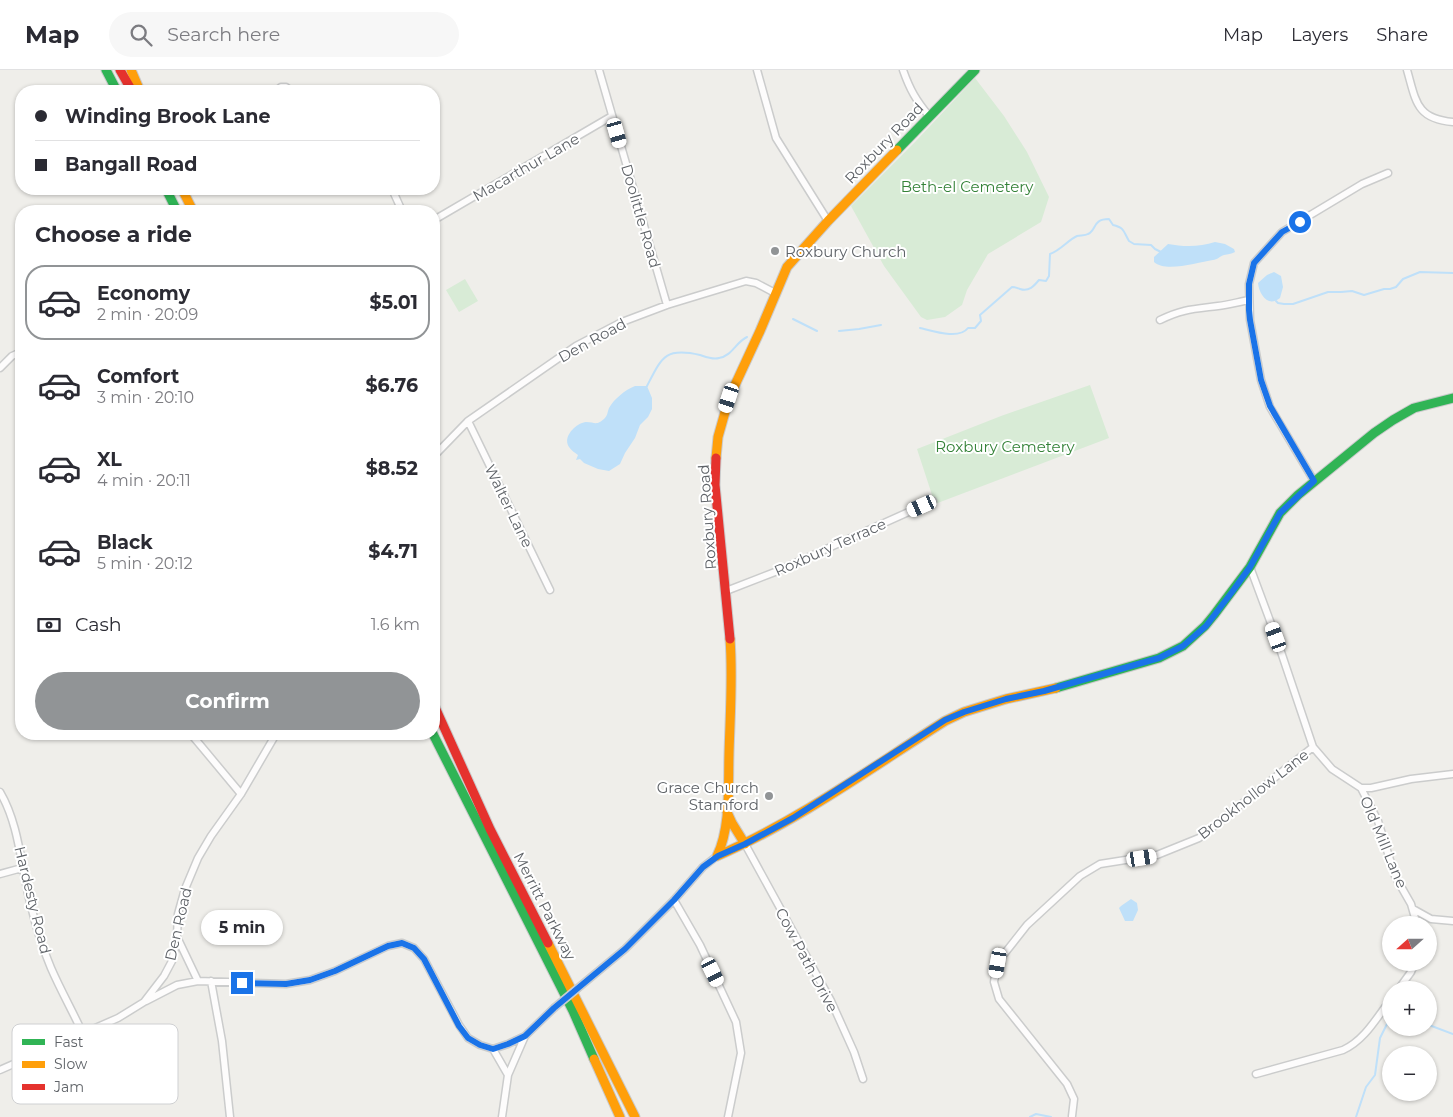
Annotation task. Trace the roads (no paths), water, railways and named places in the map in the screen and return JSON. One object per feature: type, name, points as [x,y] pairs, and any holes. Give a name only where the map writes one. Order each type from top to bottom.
[{"type":"main road","points":[[106,70],[115,85]]},
{"type":"main road","points":[[120,70],[129,85]]},
{"type":"main road","points":[[131,70],[137,85]]},
{"type":"main road","name":"Roxbury Road","points":[[718,856],[724,837],[726,812],[732,665],[716,486],[716,456],[718,437],[729,398],[760,332],[774,293],[787,267],[828,221],[975,70]]},
{"type":"main road","points":[[718,856],[793,818],[945,720],[1006,699],[1044,691],[1159,658],[1183,646],[1206,626],[1250,567],[1280,513],[1314,481],[1393,420],[1414,408],[1453,398]]},
{"type":"main road","name":"Merritt Parkway","points":[[440,718],[490,829],[581,1006],[635,1117]]},
{"type":"main road","name":"Merritt Parkway","points":[[436,740],[573,1011],[620,1117]]},
{"type":"main road","points":[[726,812],[745,844]]},
{"type":"street","name":"Doolittle Road","points":[[599,70],[667,305]]},
{"type":"street","points":[[757,70],[776,138],[828,221]]},
{"type":"street","points":[[903,70],[916,100],[929,116]]},
{"type":"street","points":[[1407,70],[1414,97],[1423,111],[1431,118],[1453,122]]},
{"type":"street","name":"Macarthur Lane","points":[[440,216],[612,116]]},
{"type":"street","points":[[1314,481],[1270,406],[1261,380],[1250,320],[1249,284],[1254,263],[1282,232],[1362,184],[1388,173]]},
{"type":"street","name":"Den Road","points":[[440,450],[468,422],[576,346],[622,322],[667,305],[746,281],[756,283],[774,293]]},
{"type":"street","points":[[1160,320],[1188,309],[1219,306],[1249,300]]},
{"type":"street","points":[[0,368],[15,355]]},
{"type":"street","name":"Walter Lane","points":[[468,422],[550,590]]},
{"type":"street","name":"Roxbury Terrace","points":[[726,591],[754,581],[933,501]]},
{"type":"street","name":"Old Mill Lane","points":[[1250,567],[1313,747],[1332,769],[1361,788],[1378,820],[1395,876],[1413,909],[1415,916]]},
{"type":"street","points":[[196,740],[241,794]]},
{"type":"street","name":"Den Road","points":[[105,1024],[144,1002],[164,976],[172,961],[177,936],[178,914],[182,899],[198,858],[210,836],[241,794],[272,740]]},
{"type":"street","name":"Brookhollow Lane","points":[[1072,1116],[1074,1100],[1067,1084],[999,999],[994,982],[998,963],[1027,926],[1080,876],[1100,864],[1157,855],[1200,838],[1313,747]]},
{"type":"street","points":[[1361,788],[1371,788],[1411,779],[1453,774]]},
{"type":"street","name":"Hardesty Road","points":[[0,792],[6,801],[16,830],[22,868],[41,940],[51,968],[79,1024]]},
{"type":"street","name":"Cow Path Drive","points":[[745,844],[830,1001],[854,1052],[863,1079]]},
{"type":"street","points":[[144,1002],[177,985],[198,981],[286,984],[310,980],[335,971],[388,946],[402,943],[414,948],[424,959],[459,1026],[468,1038],[480,1045],[493,1049],[525,1036],[554,1008],[625,949],[674,900],[703,867],[718,856]]},
{"type":"street","points":[[0,874],[22,868]]},
{"type":"street","points":[[674,900],[700,945],[736,1022],[741,1053],[728,1117]]},
{"type":"street","points":[[1413,909],[1427,916]]},
{"type":"street","points":[[1438,920],[1453,921]]},
{"type":"street","points":[[177,936],[198,981]]},
{"type":"street","points":[[211,981],[222,1041],[230,1117]]},
{"type":"street","points":[[1256,1074],[1352,1046],[1360,1040],[1382,1011]]},
{"type":"street","points":[[502,1117],[508,1075],[525,1036]]},
{"type":"street","points":[[493,1049],[508,1075]]},
{"type":"street","name":"Den Road","points":[[0,1070],[12,1065]]},
{"type":"water","points":[[1215,242],[1225,244],[1234,249],[1235,252],[1214,260],[1174,267],[1166,267],[1154,262],[1154,257],[1168,244],[1192,246]]},
{"type":"water","points":[[1274,272],[1281,276],[1283,287],[1280,298],[1276,301],[1268,301],[1262,295],[1258,283]]},
{"type":"water","points":[[635,386],[647,386],[652,398],[652,409],[648,417],[640,425],[620,464],[609,471],[598,469],[584,463],[580,459],[576,460],[578,455],[567,443],[571,431],[582,423],[597,423],[604,419],[609,408],[617,398]]},
{"type":"water","points":[[1131,899],[1137,903],[1138,910],[1133,921],[1125,921],[1119,908]]},
{"type":"waterway","points":[[920,328],[952,334],[964,332],[968,328],[975,328],[981,321],[980,315],[1012,287],[1026,290],[1039,280],[1046,281],[1049,276],[1050,254],[1074,238],[1087,235],[1097,223],[1104,219],[1109,219],[1113,225],[1122,229],[1129,241],[1134,244],[1151,245],[1161,252]]},
{"type":"waterway","points":[[1276,301],[1278,303],[1293,304],[1328,292],[1352,291],[1364,295],[1396,287],[1403,279],[1420,272],[1453,273]]},
{"type":"waterway","points":[[793,319],[817,331]]},
{"type":"waterway","points":[[839,331],[881,325]]},
{"type":"waterway","points":[[647,386],[661,361],[672,354],[679,352],[717,359],[727,355],[747,337]]},
{"type":"waterway","points":[[1437,1028],[1453,1034]]},
{"type":"waterway","points":[[1356,1117],[1366,1087],[1375,1075],[1382,1034]]},
{"type":"waterway","points":[[1030,1117],[1036,1114],[1051,1117]]},
{"type":"place","name":"Roxbury Church","points":[[775,251]]},
{"type":"place","name":"Grace Church Stamford","points":[[769,796]]},
{"type":"park label","name":"Beth-el Cemetery","points":[[967,186]]},
{"type":"park label","name":"Roxbury Cemetery","points":[[1005,446]]}]
